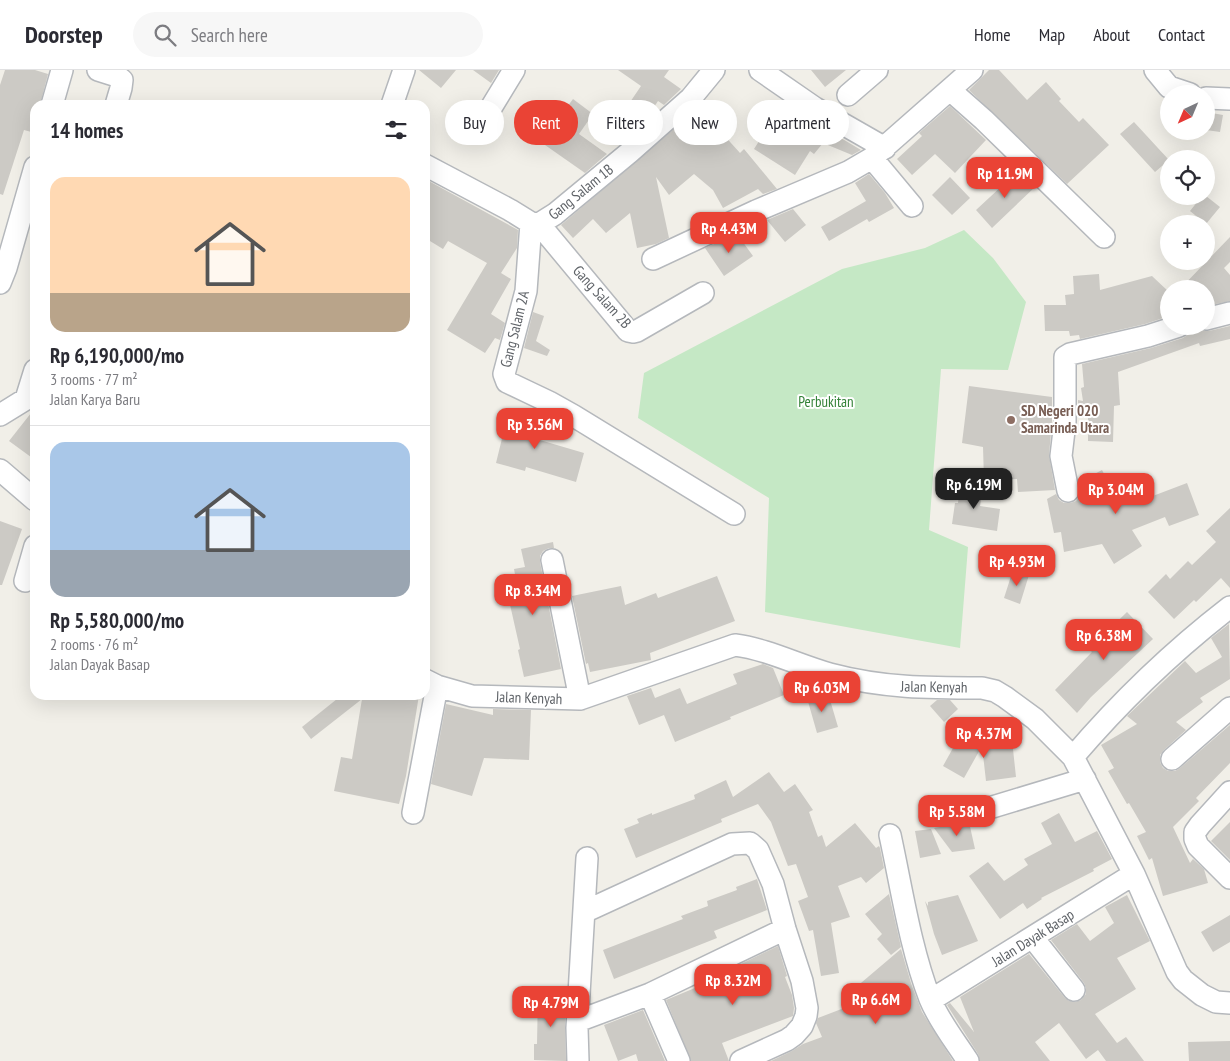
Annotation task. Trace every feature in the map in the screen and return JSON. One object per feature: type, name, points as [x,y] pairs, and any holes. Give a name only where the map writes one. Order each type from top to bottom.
[{"type":"street","points":[[53,100],[62,70]]},
{"type":"street","points":[[98,70],[117,76],[122,80],[117,100]]},
{"type":"street","points":[[393,100],[404,70]]},
{"type":"street","points":[[496,100],[514,70]]},
{"type":"street","name":"Gang Salam 1B","points":[[430,168],[535,224],[555,214],[678,110],[697,93],[714,70]]},
{"type":"street","points":[[760,70],[879,153],[912,206]]},
{"type":"street","points":[[848,95],[878,70]]},
{"type":"street","points":[[652,259],[756,211],[848,172],[879,153],[972,70]]},
{"type":"street","points":[[1155,70],[1167,85]]},
{"type":"street","points":[[950,90],[1104,237]]},
{"type":"street","points":[[1215,98],[1230,98]]},
{"type":"street","points":[[0,283],[30,184]]},
{"type":"street","name":"Gang Salam 2B","points":[[535,224],[628,331],[637,331],[702,293]]},
{"type":"street","name":"Gang Salam 2A","points":[[535,224],[526,291],[504,374],[507,382],[574,416],[734,514]]},
{"type":"street","points":[[1215,317],[1230,314]]},
{"type":"street","points":[[1068,491],[1061,456],[1066,422],[1065,357],[1070,354],[1160,332]]},
{"type":"street","points":[[0,416],[26,399],[30,386]]},
{"type":"street","points":[[0,470],[30,496]]},
{"type":"street","points":[[552,560],[580,699]]},
{"type":"street","points":[[25,581],[30,564]]},
{"type":"street","points":[[1073,757],[1095,731],[1161,666],[1183,645],[1230,607]]},
{"type":"street","name":"Jalan Kenyah","points":[[431,683],[472,696],[580,699],[734,645],[749,647],[830,674],[877,684],[904,687],[982,688],[995,691],[1035,719],[1073,757],[1134,874],[1157,929],[1177,972],[1183,980],[1202,995],[1216,1002],[1230,1003]]},
{"type":"street","points":[[413,813],[429,700]]},
{"type":"street","points":[[1172,759],[1230,708]]},
{"type":"street","points":[[976,812],[1085,779]]},
{"type":"street","points":[[1230,792],[1195,832],[1198,846],[1230,878]]},
{"type":"street","points":[[890,835],[918,961],[931,1000],[968,1061]]},
{"type":"street","points":[[584,912],[732,844],[750,844],[758,850],[773,884],[784,930],[802,981],[807,1008],[802,1026],[787,1040],[741,1061]]},
{"type":"street","points":[[578,1061],[578,1021],[587,858]]},
{"type":"street","name":"Jalan Dayak Basap","points":[[931,1000],[1134,874]]},
{"type":"street","points":[[578,1021],[650,994],[784,930]]},
{"type":"street","points":[[1033,938],[1074,990]]},
{"type":"street","points":[[650,994],[679,1061]]},
{"type":"green space","name":"Perbukitan","points":[[964,230],[993,258],[1026,302],[1008,370],[941,369],[929,530],[968,547],[960,648],[765,612],[769,498],[638,418],[644,373],[842,269],[925,248]]},
{"type":"building","points":[[5,70],[35,70],[48,74],[41,100],[30,100],[30,132],[24,130],[3,195],[0,194],[0,85]]},
{"type":"building","points":[[419,70],[456,70],[441,88]]},
{"type":"building","points":[[473,70],[499,70],[491,83]]},
{"type":"building","points":[[618,70],[669,70],[664,77],[681,89],[664,105],[663,100],[631,100],[641,86]]},
{"type":"building","points":[[811,70],[846,70],[825,87]]},
{"type":"building","points":[[989,70],[999,70],[1027,100],[1046,82],[1061,99],[1059,101],[1079,122],[1083,118],[1109,145],[1067,184],[969,90]]},
{"type":"building","points":[[578,103],[588,110],[588,121],[579,134],[588,140],[588,145],[594,145],[607,154],[585,173],[545,145],[578,145]]},
{"type":"building","points":[[950,106],[986,140],[955,173],[935,154],[912,175],[897,159],[922,136],[919,133]]},
{"type":"building","points":[[1215,114],[1223,115],[1220,132],[1215,131]]},
{"type":"building","points":[[1134,122],[1160,150],[1160,168],[1155,172],[1120,134]]},
{"type":"building","points":[[673,130],[673,145],[733,145],[740,153],[744,149],[777,189],[763,194],[758,189],[723,208],[713,190],[694,174],[669,195],[656,177],[669,238],[656,244],[637,248],[630,213],[606,233],[593,219],[573,238],[561,225],[655,145],[663,145],[663,138]]},
{"type":"building","points":[[849,143],[861,150],[852,155],[828,145],[849,145]]},
{"type":"building","points":[[757,145],[821,145],[814,154],[810,151],[795,175],[754,149]]},
{"type":"building","points":[[1018,171],[1035,187],[992,228],[976,210]]},
{"type":"building","points":[[869,174],[885,193],[894,208],[869,222],[867,219],[829,241],[821,227],[866,201],[855,183]]},
{"type":"building","points":[[950,177],[970,198],[952,215],[932,195]]},
{"type":"building","points":[[430,182],[518,230],[517,248],[501,273],[511,279],[491,314],[505,323],[500,340],[495,338],[485,353],[447,330],[487,263],[448,241],[443,249],[430,241]]},
{"type":"building","points":[[1215,203],[1220,207],[1213,215],[1195,215],[1190,211],[1195,205],[1215,205]]},
{"type":"building","points":[[793,209],[806,225],[785,242],[767,220]]},
{"type":"building","points":[[737,234],[753,256],[724,276],[705,248]]},
{"type":"building","points":[[1230,237],[1230,262],[1224,268],[1230,275],[1230,301],[1215,304],[1215,280],[1189,280],[1198,270],[1215,270],[1215,253]]},
{"type":"building","points":[[1099,274],[1100,290],[1152,276],[1160,284],[1160,319],[1080,339],[1079,335],[1070,336],[1069,331],[1045,331],[1044,305],[1066,305],[1065,295],[1074,294],[1073,276]]},
{"type":"building","points":[[533,312],[544,316],[536,341],[550,350],[547,356],[524,348]]},
{"type":"building","points":[[1230,326],[1230,339],[1200,346],[1199,343],[1118,372],[1120,405],[1114,406],[1113,442],[1088,441],[1088,408],[1078,409],[1078,400],[1083,401],[1081,388],[1084,387],[1082,364],[1151,348],[1188,335],[1215,335],[1215,330]]},
{"type":"building","name":"SD Negeri 020 Samarinda Utara","points":[[969,386],[1052,397],[1049,455],[1055,490],[1018,492],[1017,479],[984,480],[983,447],[962,443]]},
{"type":"building","points":[[509,410],[538,417],[533,438],[584,453],[576,482],[526,467],[525,471],[496,463]]},
{"type":"building","points":[[30,414],[30,456],[9,441]]},
{"type":"building","points":[[1102,470],[1121,506],[1126,473],[1140,475],[1137,502],[1187,483],[1199,515],[1169,526],[1165,517],[1132,530],[1142,546],[1114,564],[1102,544],[1064,552],[1061,532],[1054,533],[1047,499],[1056,494],[1059,500],[1064,503],[1076,501],[1080,495],[1079,482]]},
{"type":"building","points":[[960,483],[983,486],[980,506],[1000,509],[997,531],[952,524],[955,503],[958,503]]},
{"type":"building","points":[[1230,508],[1230,588],[1221,578],[1196,602],[1194,600],[1174,619],[1148,592],[1166,574],[1170,579],[1188,561],[1192,565],[1216,542],[1206,531]]},
{"type":"building","points":[[0,521],[22,529],[2,585],[0,585]]},
{"type":"building","points":[[553,542],[554,548],[543,551],[540,556],[540,562],[561,669],[524,677],[518,650],[520,649],[506,587],[517,585],[514,569],[525,567],[521,549]]},
{"type":"building","points":[[1013,570],[1029,575],[1020,604],[1004,598]]},
{"type":"building","points":[[717,576],[735,621],[650,653],[651,660],[590,672],[588,663],[586,664],[572,596],[621,586],[625,605],[656,593],[658,598]]},
{"type":"building","points":[[1127,612],[1153,639],[1091,697],[1077,713],[1055,690],[1092,652],[1089,649]]},
{"type":"building","points":[[1229,624],[1230,679],[1200,698],[1203,702],[1176,722],[1186,730],[1160,755],[1160,762],[1163,768],[1168,771],[1175,771],[1230,725],[1230,763],[1196,798],[1199,801],[1173,827],[1190,863],[1193,859],[1204,869],[1208,883],[1163,896],[1152,858],[1149,860],[1137,836],[1146,832],[1108,771],[1114,768],[1101,745],[1137,724],[1127,716],[1185,661],[1196,673],[1222,657],[1211,638]]},
{"type":"building","points":[[763,664],[773,668],[784,695],[675,742],[664,715],[639,725],[627,696],[651,688],[655,698],[680,688],[687,704],[737,684],[733,674]]},
{"type":"building","points":[[828,693],[838,727],[817,733],[807,698]]},
{"type":"building","points":[[336,700],[361,700],[311,739],[302,727]]},
{"type":"building","points":[[362,700],[418,700],[406,776],[399,804],[334,791],[341,757],[352,759]]},
{"type":"building","points":[[937,700],[950,700],[958,709],[944,722],[930,706]]},
{"type":"building","points":[[446,704],[493,715],[493,709],[531,710],[529,760],[484,758],[472,796],[431,784]]},
{"type":"building","points":[[958,739],[967,745],[1012,740],[1016,777],[986,781],[982,746],[964,778],[943,766]]},
{"type":"building","points":[[769,772],[784,792],[795,784],[813,810],[809,812],[818,837],[822,835],[826,847],[855,823],[876,848],[879,846],[880,848],[884,868],[866,883],[861,877],[838,886],[850,917],[831,923],[839,973],[821,976],[813,930],[809,931],[798,901],[808,897],[796,864],[788,866],[771,822],[758,804],[721,819],[722,822],[636,858],[624,829],[639,823],[637,819],[695,799],[694,795],[726,780],[733,797]]},
{"type":"building","points":[[1059,813],[1075,842],[1097,831],[1112,859],[1093,869],[1094,871],[1041,898],[1027,909],[1023,903],[1000,919],[969,876],[988,862],[1004,881],[1028,865],[1024,859],[1052,844],[1041,823]]},
{"type":"building","points":[[969,822],[975,849],[952,852],[934,828]]},
{"type":"building","points":[[1230,822],[1230,860],[1211,841]]},
{"type":"building","points":[[931,829],[941,854],[920,858],[915,831]]},
{"type":"building","points":[[757,879],[767,910],[714,931],[717,938],[614,979],[603,950],[683,919],[681,916],[708,906],[707,901],[737,890],[736,887]]},
{"type":"building","points":[[889,894],[901,947],[891,955],[877,939],[882,934],[865,914]]},
{"type":"building","points":[[958,895],[978,941],[942,955],[925,901],[928,906],[928,902]]},
{"type":"building","points":[[1127,895],[1150,941],[1117,958],[1136,989],[1095,1014],[1117,1043],[1126,1037],[1144,1061],[1106,1061],[1098,1050],[1086,1059],[1059,1023],[1035,1042],[1050,1061],[980,1061],[978,1054],[947,1005],[950,1003],[974,1032],[960,997],[1029,954],[1065,998],[1075,1002],[1081,1000],[1086,994],[1084,983],[1051,940],[1077,924],[1090,941],[1114,923],[1105,907]]},
{"type":"building","points":[[1230,915],[1230,942],[1213,952],[1201,932]]},
{"type":"building","points":[[778,946],[787,976],[785,977],[792,995],[793,1016],[722,1043],[729,1061],[691,1061],[666,1000],[719,978],[718,975]]},
{"type":"building","points":[[901,949],[922,1012],[953,1061],[771,1061],[803,1044],[822,1037],[816,1023],[818,1018],[865,1000],[855,988]]},
{"type":"building","points":[[538,993],[566,995],[566,1061],[534,1060],[534,1044],[537,1044]]},
{"type":"building","points":[[643,1010],[665,1061],[638,1061],[636,1054],[618,1061],[604,1025]]},
{"type":"building","points":[[1230,1041],[1230,1061],[1189,1061],[1188,1042]]},
{"type":"place","name":"SD Negeri 020 Samarinda Utara","points":[[1011,420]]}]
